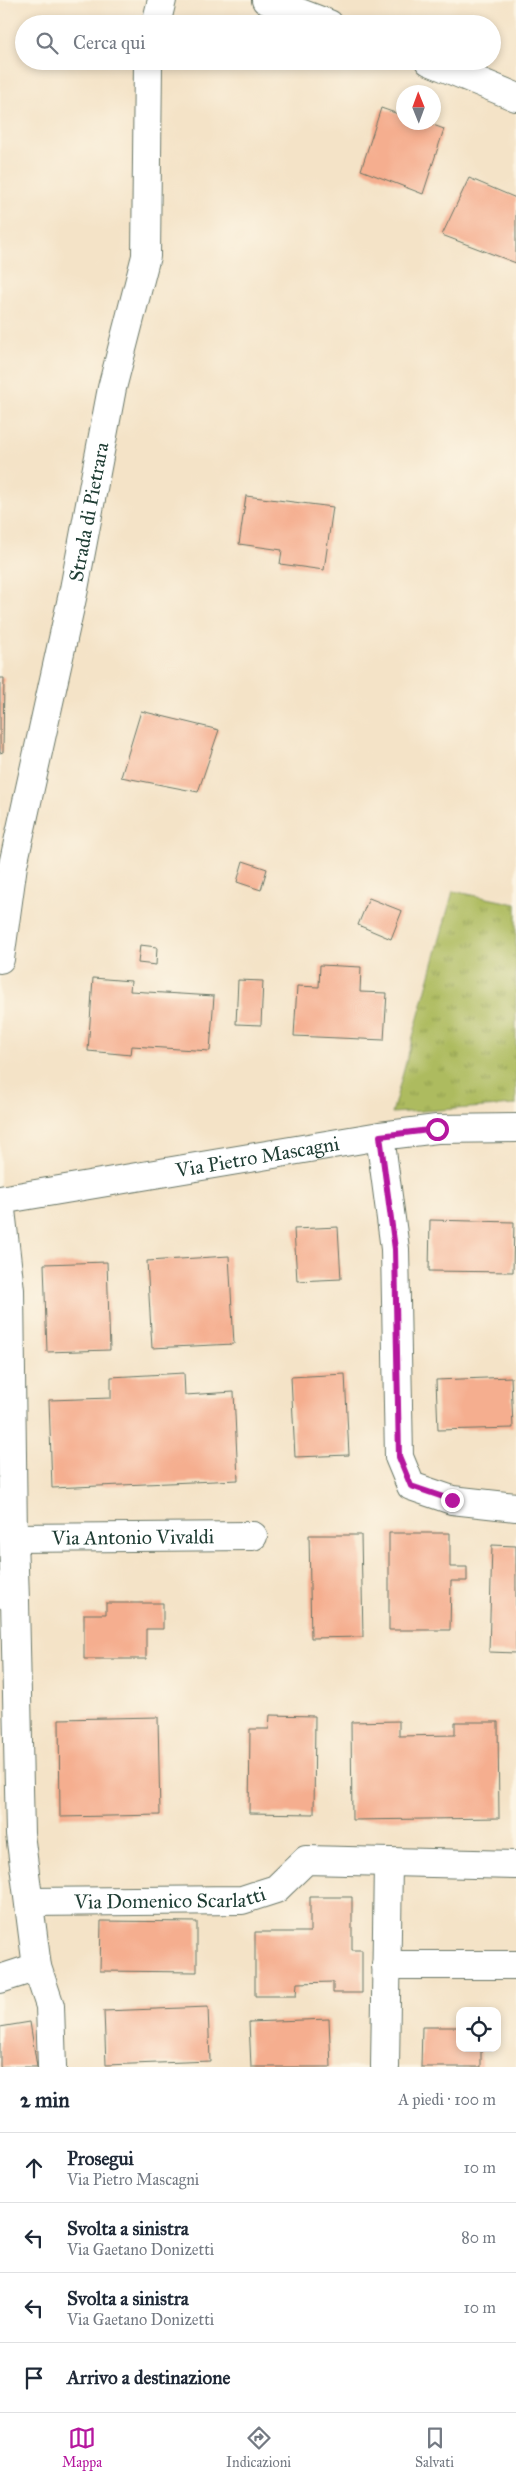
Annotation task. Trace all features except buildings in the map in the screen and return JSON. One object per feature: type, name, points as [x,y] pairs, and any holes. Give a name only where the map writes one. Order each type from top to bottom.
[{"type":"street","points":[[158,15],[162,0]]},
{"type":"street","points":[[266,0],[305,15]]},
{"type":"street","name":"Strada di Pietrara","points":[[0,959],[13,865],[9,842],[74,589],[112,388],[146,256],[148,70]]},
{"type":"street","points":[[451,70],[516,97]]},
{"type":"street","name":"Via Pietro Mascagni","points":[[0,1201],[380,1136],[437,1129],[516,1128]]},
{"type":"street","points":[[380,1136],[395,1249],[399,1457],[411,1486],[452,1500],[516,1506]]},
{"type":"street","points":[[0,1201],[10,1290],[12,1538],[8,1596],[18,1638],[20,1834],[37,1967],[50,2006],[52,2067]]},
{"type":"street","name":"Via Antonio Vivaldi","points":[[12,1538],[253,1536]]},
{"type":"street","name":"Via Domenico Scarlatti","points":[[29,1902],[242,1900],[276,1889],[306,1860],[516,1865]]},
{"type":"street","points":[[385,2067],[388,1863]]},
{"type":"street","points":[[386,1965],[516,1965]]},
{"type":"street","points":[[0,1979],[37,1967]]},
{"type":"green space","points":[[453,891],[516,904],[516,1105],[392,1113]]},
{"type":"route","points":[[437,1129],[380,1136],[395,1249],[399,1457],[411,1486],[452,1500]]}]
